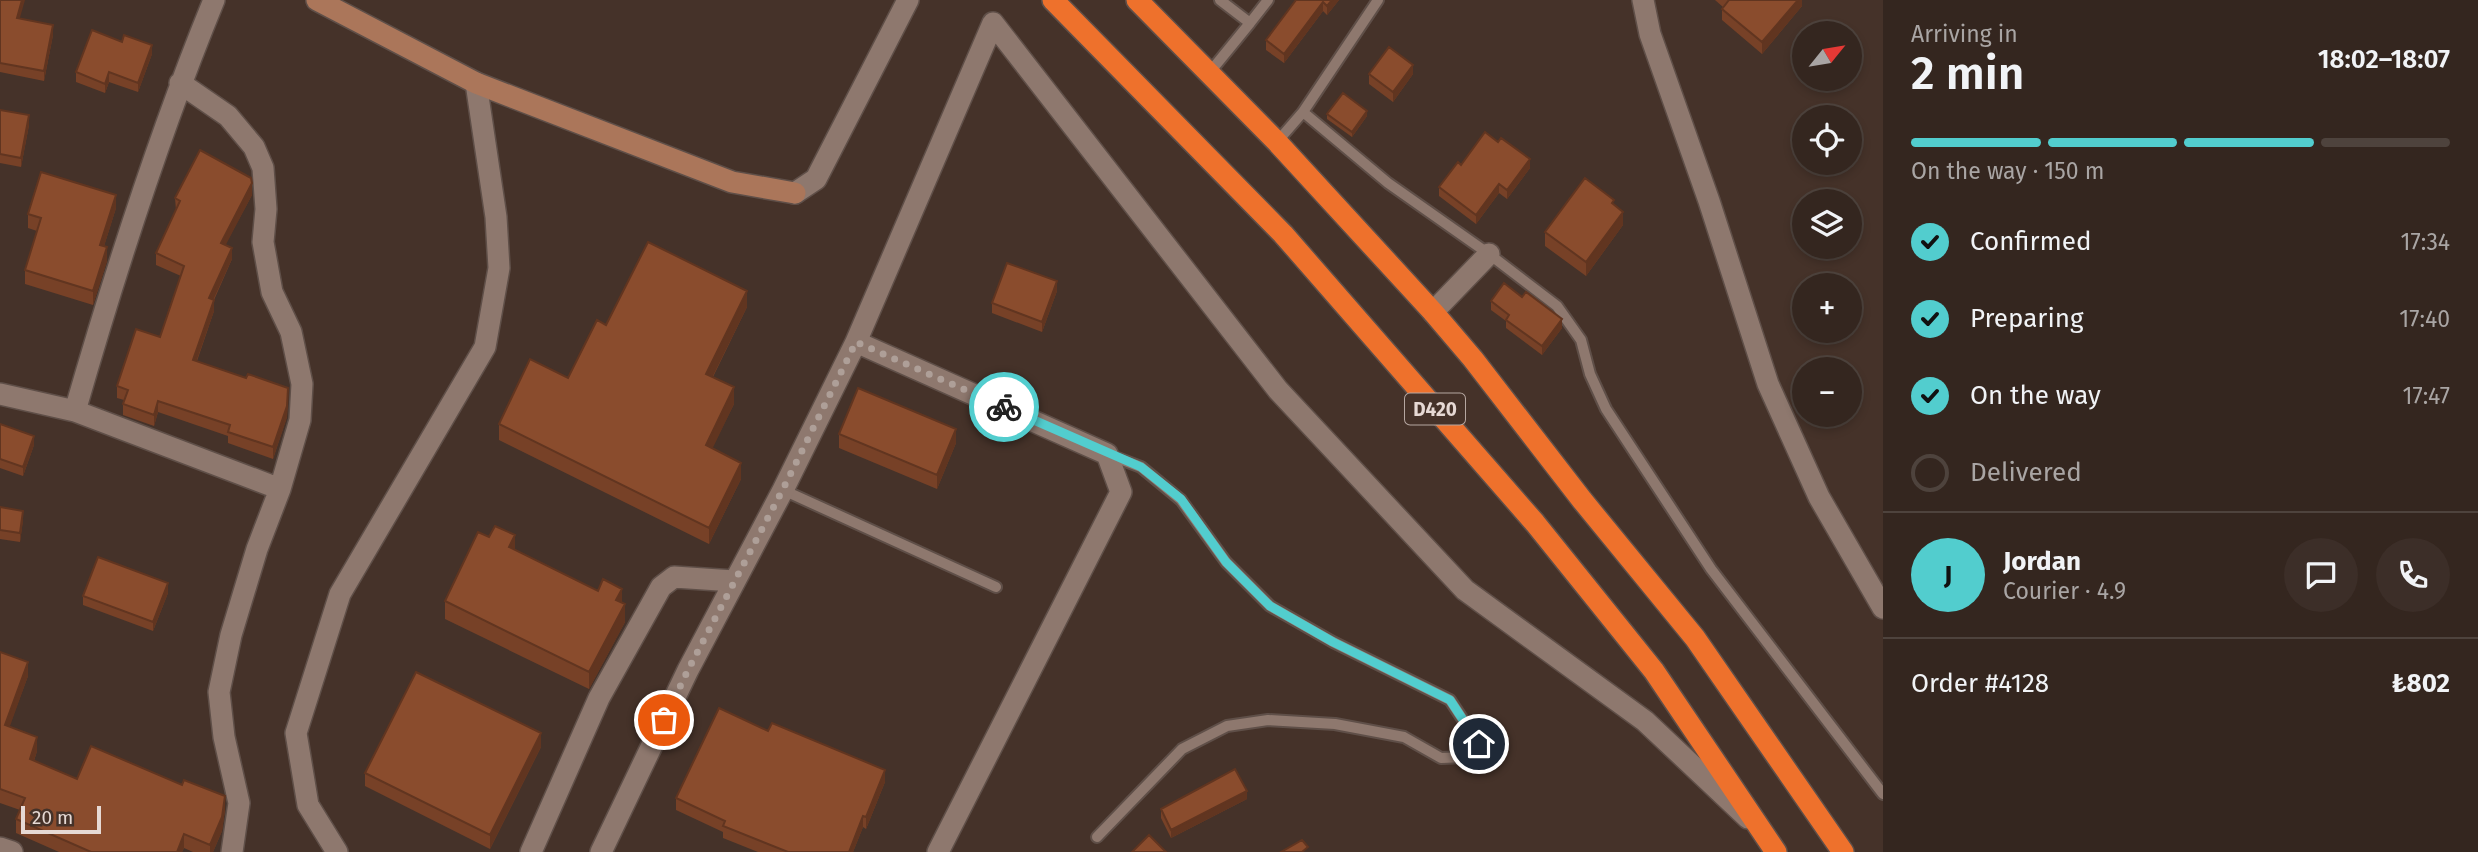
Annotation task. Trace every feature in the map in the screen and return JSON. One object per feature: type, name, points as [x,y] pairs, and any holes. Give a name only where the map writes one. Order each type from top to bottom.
[{"type":"highway","name":"D420","points":[[1053,0],[1283,233],[1535,523],[1654,671],[1776,852]]},
{"type":"highway","name":"D420","points":[[1137,0],[1277,142],[1473,359],[1582,500],[1695,638],[1843,852]]},
{"type":"street","points":[[75,411],[109,292],[180,83],[214,0]]},
{"type":"street","points":[[317,0],[476,83],[732,182],[795,193],[816,179],[908,0]]},
{"type":"street","points":[[1643,0],[1650,34],[1709,201],[1768,384],[1819,497],[1883,608]]},
{"type":"street","name":"D420","points":[[856,342],[993,23],[1278,390],[1465,590],[1645,721],[1763,833]]},
{"type":"street","points":[[180,83],[228,117],[254,147],[263,167],[266,209],[263,242],[272,292],[291,332],[302,384],[300,420],[231,635],[219,692],[224,737],[239,803],[232,852]]},
{"type":"street","points":[[337,852],[308,805],[296,733],[340,594],[485,346],[499,268],[496,217],[476,83]]},
{"type":"street","points":[[1433,312],[1489,254]]},
{"type":"street","points":[[608,850],[688,670],[856,342],[1107,454],[1121,492],[939,852]]},
{"type":"street","points":[[0,394],[75,411],[280,489]]},
{"type":"street","points":[[531,852],[598,698],[661,587],[674,577],[734,582]]},
{"type":"street","points":[[0,848],[11,852]]},
{"type":"lane","points":[[1220,0],[1250,23]]},
{"type":"lane","points":[[1210,72],[1268,0]]},
{"type":"lane","points":[[1277,142],[1303,112],[1378,0]]},
{"type":"lane","points":[[1303,112],[1388,183],[1557,306],[1581,340],[1590,374],[1606,409],[1711,569],[1883,794]]},
{"type":"lane","points":[[1097,837],[1182,749],[1227,726],[1268,720],[1335,724],[1404,737],[1441,758],[1466,757],[1479,744],[1450,700],[1333,642],[1270,606],[1226,562],[1181,499],[1141,467],[1107,454]]},
{"type":"lane","points":[[783,489],[996,587]]},
{"type":"building","points":[[0,0],[22,0],[17,18],[53,25],[44,71],[0,63]]},
{"type":"building","points":[[1296,0],[1332,0],[1327,6],[1323,2],[1284,54],[1266,40]]},
{"type":"building","points":[[1729,0],[1798,0],[1762,42],[1722,9]]},
{"type":"building","points":[[92,30],[122,42],[124,35],[152,45],[138,83],[109,72],[105,84],[76,72]]},
{"type":"building","points":[[1389,47],[1413,65],[1393,92],[1369,74]]},
{"type":"building","points":[[1343,93],[1367,111],[1352,132],[1327,114]]},
{"type":"building","points":[[0,110],[29,115],[21,158],[0,154]]},
{"type":"building","points":[[1485,132],[1498,142],[1501,138],[1530,159],[1507,190],[1499,184],[1476,215],[1439,187],[1458,162],[1461,165]]},
{"type":"building","points":[[200,150],[251,178],[252,183],[221,243],[232,248],[209,298],[214,300],[193,360],[246,378],[248,374],[288,388],[287,406],[273,447],[228,432],[230,425],[158,401],[154,415],[123,404],[128,390],[117,386],[136,329],[160,337],[184,266],[156,253],[180,201],[175,198]]},
{"type":"building","points":[[41,172],[116,195],[100,245],[107,247],[93,291],[25,270],[41,218],[28,214]]},
{"type":"building","points":[[1585,178],[1614,200],[1612,203],[1623,212],[1586,262],[1545,232]]},
{"type":"building","points":[[648,242],[747,291],[706,374],[734,387],[706,445],[741,463],[709,528],[499,424],[530,359],[568,378],[597,320],[606,325]]},
{"type":"building","points":[[1007,263],[1057,281],[1042,322],[992,303]]},
{"type":"building","points":[[1504,283],[1522,297],[1526,292],[1562,319],[1542,346],[1506,320],[1509,315],[1491,301]]},
{"type":"building","points":[[858,388],[956,429],[937,475],[839,434]]},
{"type":"building","points":[[0,424],[34,436],[23,467],[0,459]]},
{"type":"building","points":[[0,507],[23,511],[20,533],[0,530]]},
{"type":"building","points":[[495,526],[515,535],[509,547],[598,591],[603,579],[622,589],[616,600],[625,604],[589,672],[445,601],[478,532],[489,537]]},
{"type":"building","points":[[98,557],[168,583],[153,622],[83,596]]},
{"type":"building","points":[[0,652],[28,662],[5,725],[37,737],[30,759],[77,779],[91,746],[182,785],[184,780],[225,796],[222,817],[210,845],[184,834],[177,852],[91,852],[16,819],[25,798],[0,789]]},
{"type":"building","points":[[416,672],[541,733],[490,835],[365,773]]},
{"type":"building","points":[[719,708],[768,731],[772,723],[885,770],[849,852],[788,852],[723,826],[725,821],[676,798]]},
{"type":"building","points":[[1235,769],[1247,791],[1171,830],[1161,809]]},
{"type":"building","points":[[1149,835],[1166,852],[1132,852]]},
{"type":"building","points":[[1302,840],[1308,847],[1302,852],[1281,852]]},
{"type":"way so far","points":[[664,720],[856,342],[1004,407]]},
{"type":"route","points":[[1004,407],[1141,467],[1181,499],[1226,562],[1270,606],[1333,642],[1450,700],[1479,744]]}]
